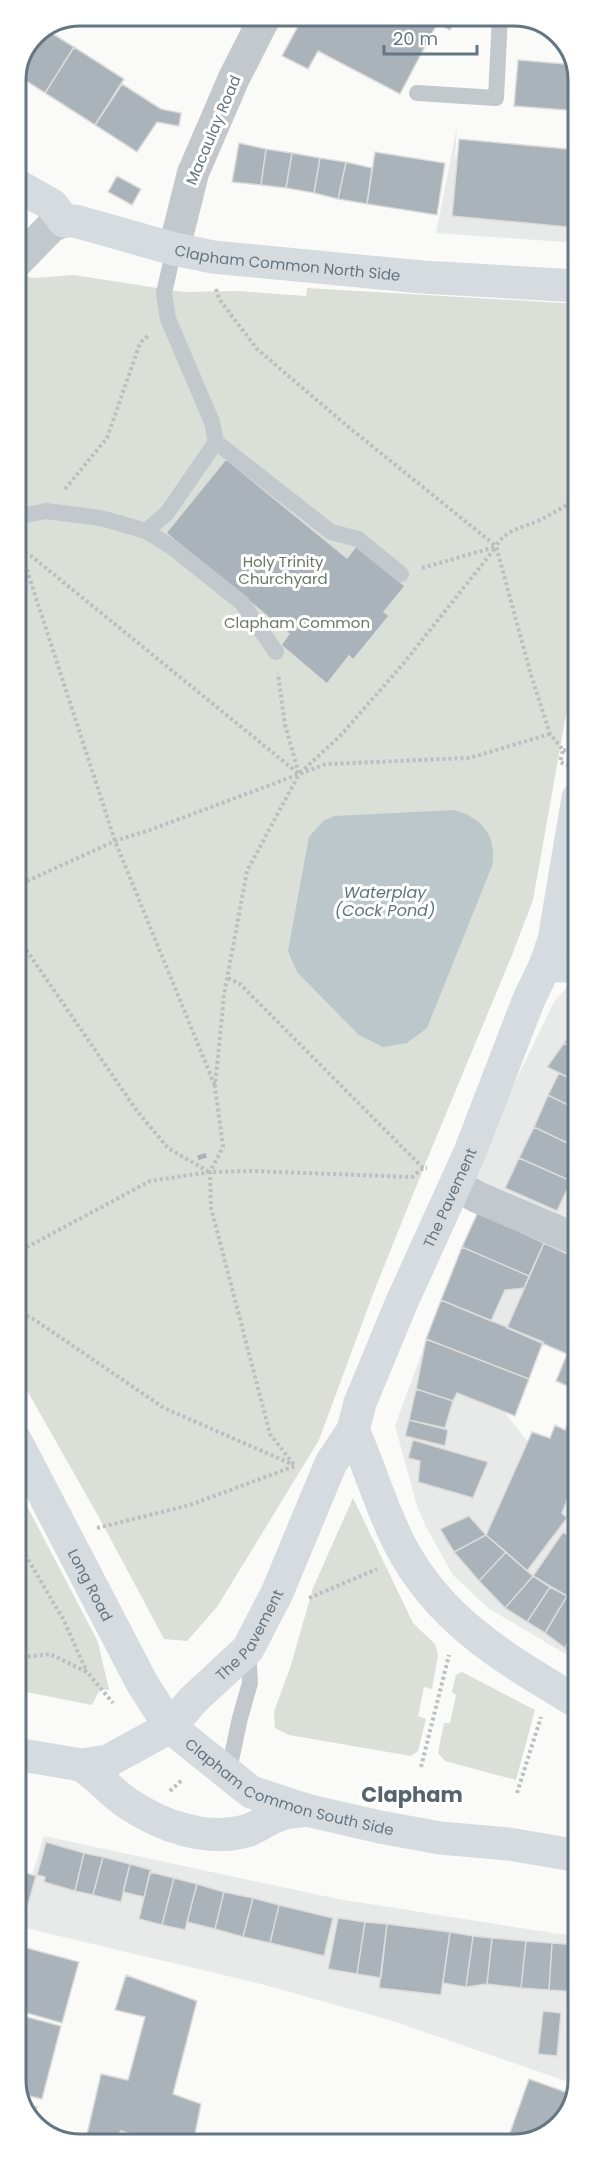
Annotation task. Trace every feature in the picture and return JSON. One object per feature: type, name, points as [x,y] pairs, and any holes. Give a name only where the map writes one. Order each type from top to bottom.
[{"type":"main road","points":[[26,190],[52,205],[64,221]]},
{"type":"main road","name":"Clapham Common North Side","points":[[64,221],[75,221],[174,249],[213,257],[422,277],[568,285]]},
{"type":"main road","name":"The Pavement","points":[[170,1727],[198,1694],[248,1649],[278,1593],[331,1463],[353,1430],[360,1403],[401,1304],[444,1176],[545,966],[556,929],[568,858]]},
{"type":"main road","points":[[545,966],[568,965]]},
{"type":"main road","points":[[353,1430],[399,1544],[425,1586],[459,1624],[512,1662],[568,1696]]},
{"type":"main road","name":"Long Road","points":[[26,1460],[138,1674],[170,1727]]},
{"type":"main road","name":"Clapham Common South Side","points":[[26,1756],[81,1765],[108,1761],[170,1727],[251,1792],[306,1810],[440,1838],[509,1844],[568,1854]]},
{"type":"main road","points":[[81,1765],[99,1777],[127,1803],[163,1823],[194,1832],[217,1836],[247,1831],[278,1815],[306,1810]]},
{"type":"street","name":"Macaulay Road","points":[[174,249],[193,173],[234,78],[260,26]]},
{"type":"street","points":[[26,253],[51,227],[64,221]]},
{"type":"street","points":[[444,1176],[477,1197],[568,1236]]},
{"type":"lane","points":[[417,93],[496,98],[499,26]]},
{"type":"lane","points":[[174,249],[164,293],[168,319],[212,422],[216,442],[331,532],[358,539],[401,574]]},
{"type":"lane","points":[[146,531],[167,513],[216,442]]},
{"type":"lane","points":[[26,515],[46,511],[101,518],[146,531],[173,548],[242,603],[276,652]]},
{"type":"lane","points":[[228,1774],[250,1683],[248,1649]]},
{"type":"path","points":[[213,280],[219,299],[257,349],[346,425],[496,546],[531,675],[550,734],[563,750],[568,751]]},
{"type":"path","points":[[46,511],[107,438],[140,342],[168,319]]},
{"type":"path","points":[[401,574],[496,546],[501,537],[510,531],[539,521],[568,505]]},
{"type":"path","points":[[26,567],[115,841],[215,1087]]},
{"type":"path","points":[[276,652],[285,725],[298,774],[247,871],[224,995],[215,1087],[223,1147],[210,1172],[211,1208],[270,1434],[295,1466]]},
{"type":"path","points":[[26,881],[115,841],[327,764],[469,758],[550,734]]},
{"type":"path","points":[[560,762],[563,750]]},
{"type":"path","points":[[26,950],[137,1111],[168,1148],[210,1172]]},
{"type":"path","points":[[228,978],[240,984],[423,1168],[444,1176]]},
{"type":"path","points":[[26,1248],[150,1181],[210,1172],[252,1171],[412,1177],[423,1168]]},
{"type":"path","points":[[26,1315],[164,1408],[301,1469]]},
{"type":"path","points":[[97,1528],[190,1505],[295,1466]]},
{"type":"path","points":[[26,1556],[63,1619],[87,1672],[113,1703]]},
{"type":"path","points":[[301,1603],[321,1592],[379,1568]]},
{"type":"path","points":[[421,1767],[452,1646]]},
{"type":"path","points":[[26,1657],[50,1653],[87,1672]]},
{"type":"path","points":[[517,1793],[542,1714]]},
{"type":"shaded area","points":[[457,126],[455,158],[568,164],[568,242],[436,233]]},
{"type":"shaded area","points":[[568,986],[568,1246],[493,1398],[568,1492],[568,1655],[488,1608],[453,1575],[417,1506],[395,1426],[441,1300],[478,1212],[471,1185],[512,1088],[554,1002]]},
{"type":"shaded area","points":[[44,1836],[338,1899],[568,1934],[568,2082],[390,2020],[257,1983],[26,1928],[26,1896]]},
{"type":"green space","name":"Clapham Common","points":[[74,275],[183,292],[237,291],[306,296],[307,288],[568,303],[568,703],[533,900],[512,955],[373,1294],[319,1440],[217,1607],[187,1641],[164,1639],[26,1389],[26,276],[33,278]]},
{"type":"green space","points":[[353,1498],[413,1623],[435,1644],[438,1655],[432,1689],[424,1687],[418,1716],[426,1719],[418,1751],[411,1756],[289,1735],[275,1728],[274,1712],[291,1665],[313,1588]]},
{"type":"green space","points":[[26,1504],[98,1642],[109,1690],[100,1689],[92,1705],[26,1692]]},
{"type":"green space","points":[[462,1672],[535,1710],[516,1780],[445,1761],[438,1753],[444,1723],[450,1723],[456,1695],[452,1692],[456,1675]]},
{"type":"water","name":"Waterplay (Cock Pond)","points":[[455,810],[473,818],[486,830],[492,846],[492,866],[427,1028],[407,1043],[383,1047],[359,1035],[297,972],[288,951],[309,837],[323,821],[334,816]]},
{"type":"building","points":[[298,26],[436,26],[400,94],[318,51],[308,69],[282,56]]},
{"type":"building","points":[[52,34],[74,47],[45,93],[26,81],[27,69],[41,41]]},
{"type":"building","points":[[74,47],[124,79],[95,125],[45,93]]},
{"type":"building","points":[[518,60],[566,64],[568,110],[514,106]]},
{"type":"building","points":[[122,84],[161,109],[181,113],[179,126],[157,122],[137,152],[95,125]]},
{"type":"building","points":[[459,139],[568,149],[568,227],[452,216]]},
{"type":"building","points":[[239,143],[266,149],[261,185],[232,182]]},
{"type":"building","points":[[266,149],[292,153],[286,188],[261,185]]},
{"type":"building","points":[[375,152],[445,163],[437,215],[367,204]]},
{"type":"building","points":[[292,153],[320,158],[314,193],[286,188]]},
{"type":"building","points":[[320,158],[346,162],[338,199],[314,193]]},
{"type":"building","points":[[346,162],[372,168],[367,204],[338,199]]},
{"type":"building","points":[[117,176],[141,189],[132,205],[108,192]]},
{"type":"building","points":[[226,459],[347,558],[356,546],[405,586],[384,612],[389,616],[353,660],[349,656],[327,684],[281,645],[289,634],[166,533]]},
{"type":"building","points":[[564,1043],[568,1046],[568,1077],[547,1067]]},
{"type":"building","points":[[559,1073],[568,1077],[568,1105],[548,1095]]},
{"type":"building","points":[[548,1095],[568,1105],[568,1143],[534,1127]]},
{"type":"building","points":[[534,1127],[568,1143],[568,1180],[519,1158]]},
{"type":"building","points":[[206,1152],[208,1158],[198,1161],[196,1155]]},
{"type":"building","points":[[519,1158],[568,1180],[568,1187],[557,1211],[505,1188]]},
{"type":"building","points":[[478,1212],[544,1243],[529,1276],[462,1247]]},
{"type":"building","points":[[544,1243],[568,1254],[568,1386],[556,1381],[567,1354],[507,1328]]},
{"type":"building","points":[[462,1247],[529,1276],[524,1288],[505,1290],[491,1321],[441,1300]]},
{"type":"building","points":[[441,1300],[543,1342],[529,1379],[426,1339]]},
{"type":"building","points":[[426,1339],[529,1379],[515,1416],[457,1393],[453,1401],[416,1389]]},
{"type":"building","points":[[416,1389],[453,1401],[445,1428],[409,1420]]},
{"type":"building","points":[[409,1420],[448,1430],[445,1446],[405,1436]]},
{"type":"building","points":[[568,1423],[568,1497],[562,1513],[567,1518],[527,1571],[486,1535],[532,1432],[550,1438],[555,1425],[565,1430]]},
{"type":"building","points":[[413,1440],[488,1462],[473,1498],[418,1482],[420,1461],[408,1458]]},
{"type":"building","points":[[469,1516],[486,1535],[454,1552],[440,1529]]},
{"type":"building","points":[[563,1532],[568,1535],[567,1596],[533,1576]]},
{"type":"building","points":[[486,1535],[506,1552],[479,1581],[454,1552]]},
{"type":"building","points":[[506,1552],[533,1576],[505,1608],[479,1581]]},
{"type":"building","points":[[533,1576],[550,1587],[527,1622],[505,1608]]},
{"type":"building","points":[[550,1587],[567,1596],[545,1633],[527,1622]]},
{"type":"building","points":[[568,1597],[568,1642],[565,1648],[545,1633]]},
{"type":"building","points":[[46,1842],[84,1853],[75,1891],[44,1882],[45,1877],[37,1875]]},
{"type":"building","points":[[84,1853],[103,1857],[93,1895],[75,1891]]},
{"type":"building","points":[[103,1857],[130,1864],[121,1902],[93,1895]]},
{"type":"building","points":[[130,1864],[151,1870],[144,1897],[123,1892]]},
{"type":"building","points":[[150,1872],[174,1878],[162,1925],[139,1919]]},
{"type":"building","points":[[26,1873],[36,1876],[26,1911]]},
{"type":"building","points":[[174,1878],[197,1884],[185,1930],[162,1925]]},
{"type":"building","points":[[197,1884],[224,1892],[215,1929],[187,1922]]},
{"type":"building","points":[[224,1892],[253,1898],[243,1937],[215,1929]]},
{"type":"building","points":[[253,1898],[279,1905],[270,1943],[243,1937]]},
{"type":"building","points":[[279,1905],[333,1918],[324,1956],[270,1943]]},
{"type":"building","points":[[338,1918],[365,1922],[357,1974],[328,1969]]},
{"type":"building","points":[[365,1922],[387,1924],[381,1978],[357,1974]]},
{"type":"building","points":[[387,1924],[450,1932],[441,1995],[379,1988]]},
{"type":"building","points":[[450,1932],[473,1936],[466,1987],[443,1983]]},
{"type":"building","points":[[473,1936],[492,1938],[487,1984],[466,1987]]},
{"type":"building","points":[[492,1938],[526,1941],[521,1988],[487,1984]]},
{"type":"building","points":[[526,1941],[552,1943],[549,1990],[521,1988]]},
{"type":"building","points":[[552,1943],[568,1944],[568,1991],[549,1990]]},
{"type":"building","points":[[26,1948],[79,1962],[62,2023],[26,2013]]},
{"type":"building","points":[[126,1975],[197,2001],[173,2094],[201,2104],[195,2134],[131,2134],[121,2131],[119,2134],[87,2134],[101,2074],[128,2080],[145,2017],[115,2010]]},
{"type":"building","points":[[543,2011],[561,2013],[557,2056],[538,2054]]},
{"type":"building","points":[[26,2017],[61,2026],[42,2099],[28,2096]]},
{"type":"building","points":[[529,2079],[567,2093],[563,2104],[553,2119],[535,2130],[510,2134]]},
{"type":"district","name":"Clapham","points":[[412,1794]]},
{"type":"park label","name":"Holy Trinity Churchyard","points":[[283,570]]}]
